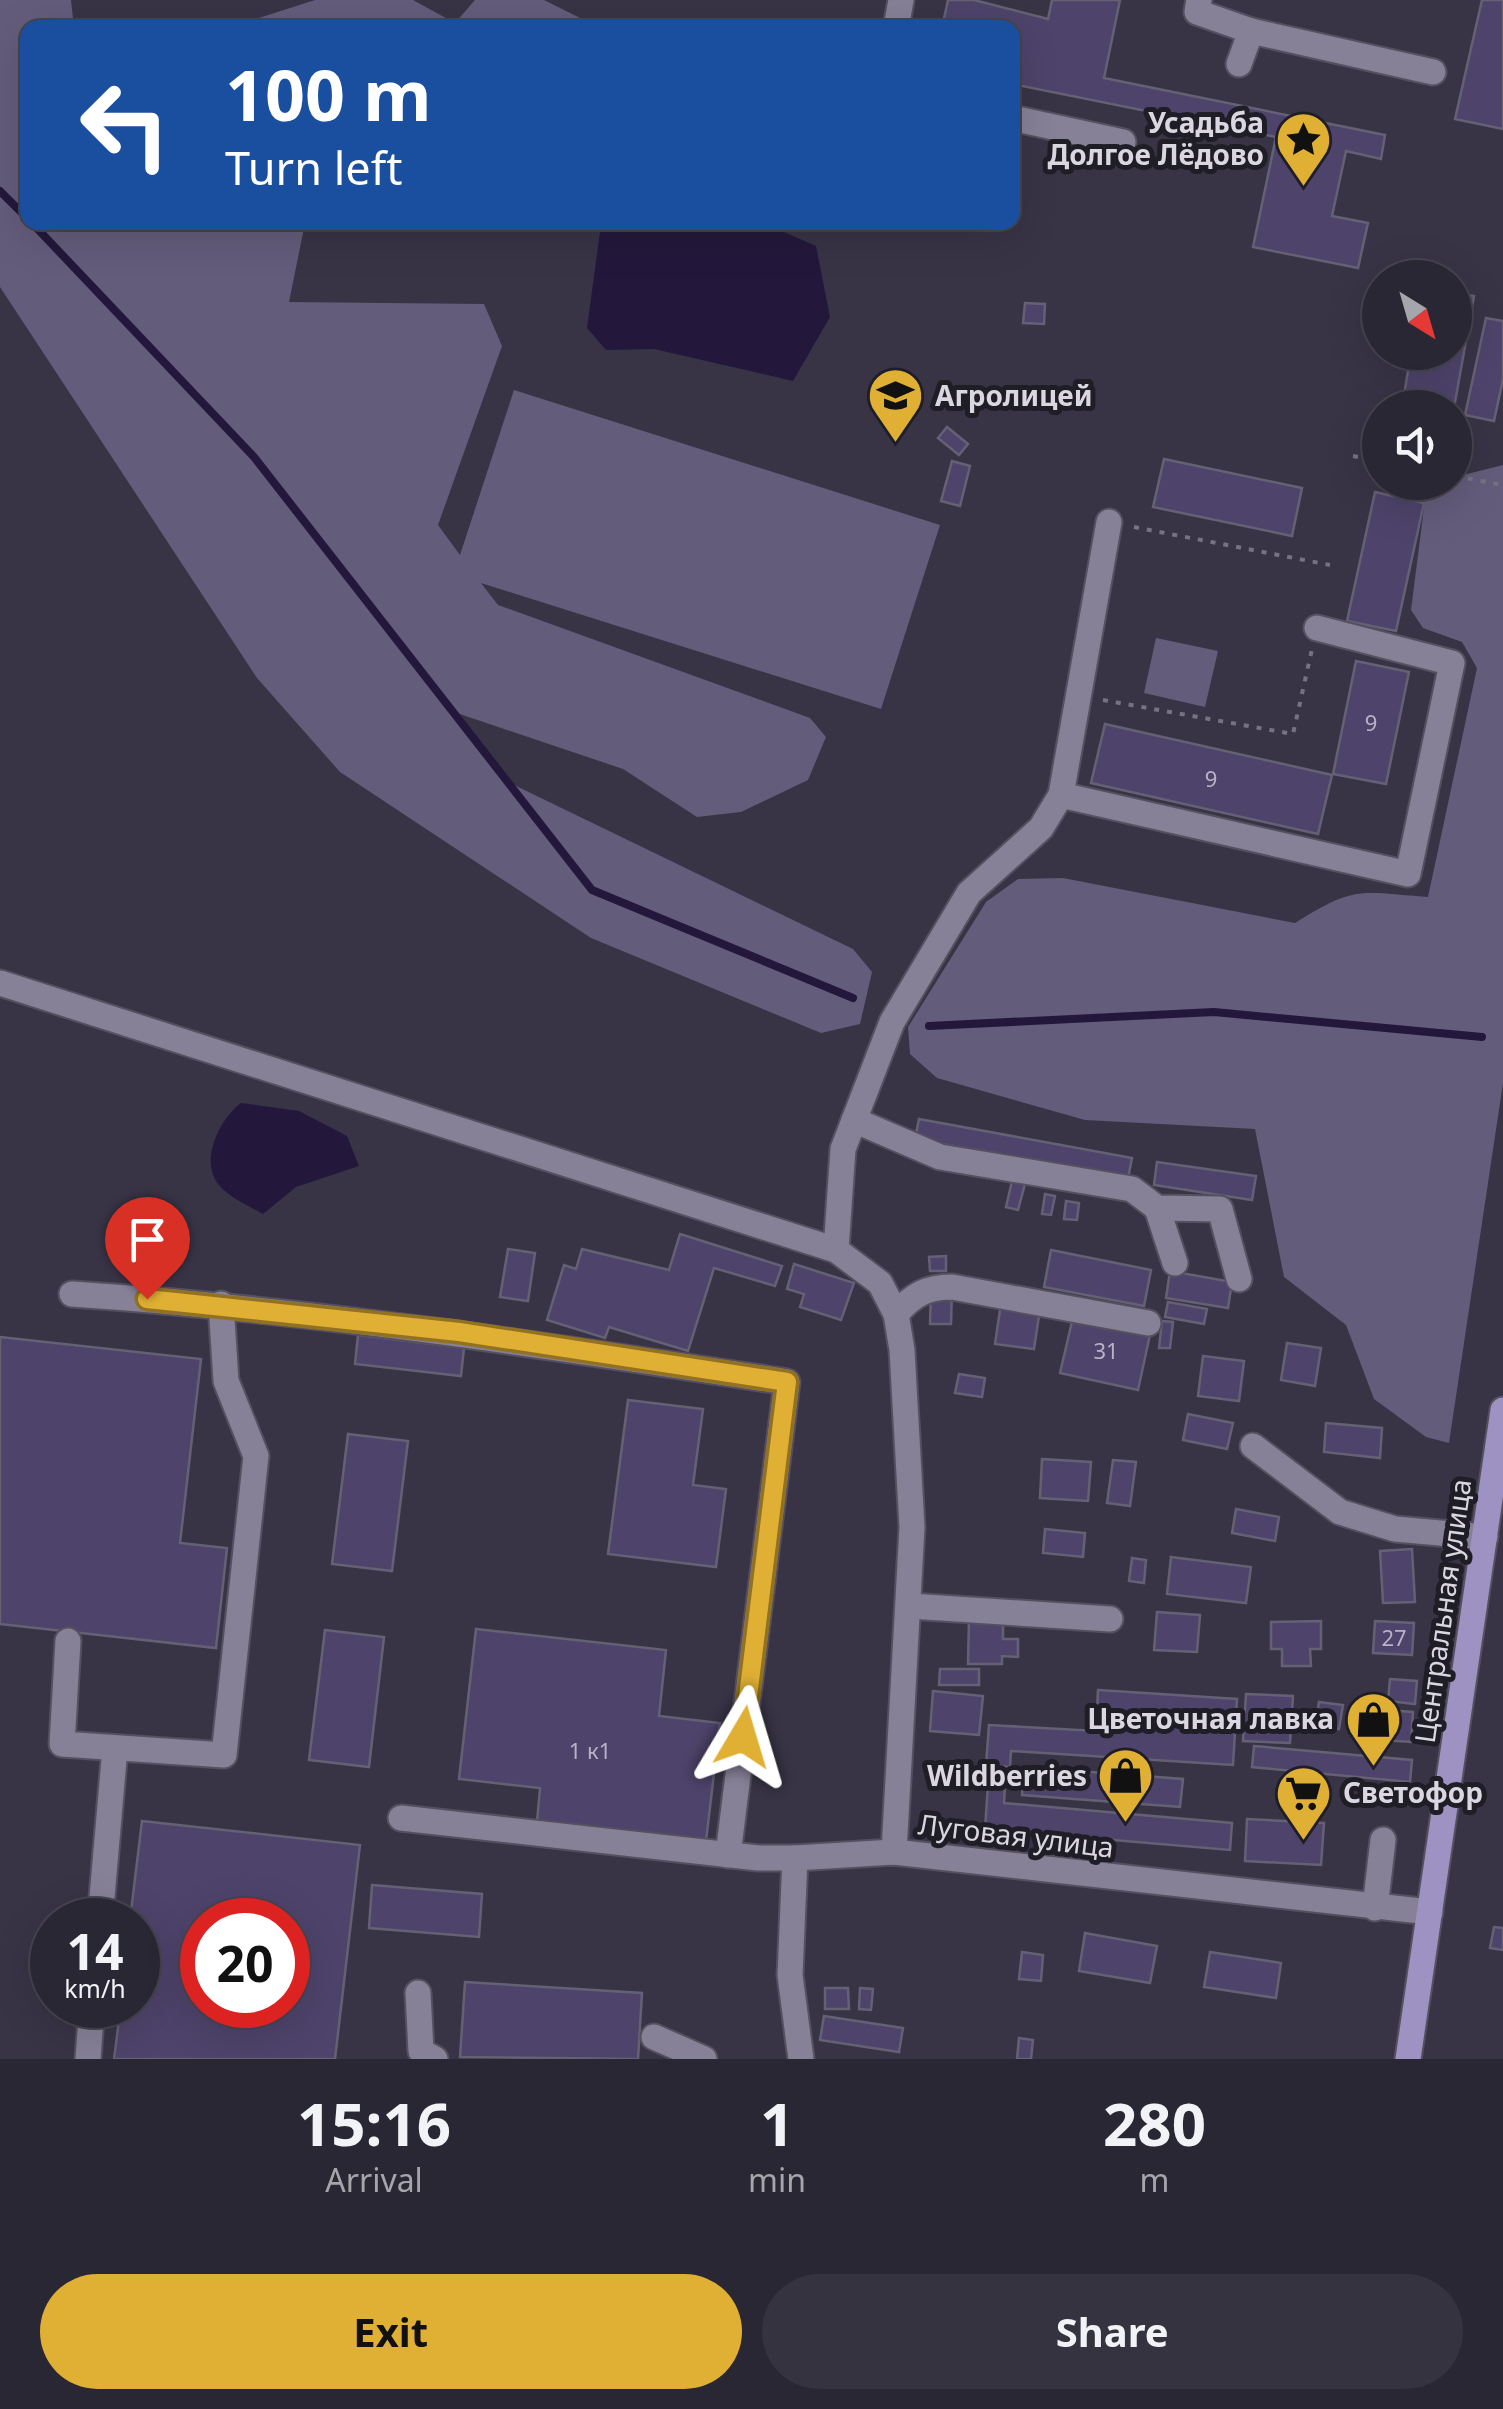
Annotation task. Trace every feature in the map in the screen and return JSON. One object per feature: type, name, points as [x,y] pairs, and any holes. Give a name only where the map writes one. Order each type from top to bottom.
[{"type":"main road","name":"Центральная улица","points":[[1408,2059],[1502,1426]]},
{"type":"street","points":[[1199,0],[1197,12],[1251,31],[1433,72]]},
{"type":"street","points":[[1239,64],[1251,31]]},
{"type":"street","points":[[1020,120],[1123,142]]},
{"type":"street","points":[[836,1250],[843,1149],[892,1022],[970,894],[1042,828],[1062,796],[1110,522]]},
{"type":"street","points":[[1062,796],[1408,874],[1452,663],[1316,628]]},
{"type":"street","points":[[0,983],[836,1250],[880,1283],[896,1314],[902,1350],[912,1527],[894,1852]]},
{"type":"street","points":[[854,1120],[940,1158],[1132,1189],[1157,1208],[1175,1264]]},
{"type":"street","points":[[1157,1208],[1220,1209],[1238,1279]]},
{"type":"street","points":[[896,1314],[912,1297],[931,1287],[952,1287],[1148,1323]]},
{"type":"street","points":[[72,1294],[221,1304],[459,1332],[787,1382],[728,1855]]},
{"type":"street","points":[[68,1640],[62,1744],[224,1755],[256,1456],[226,1381],[221,1304]]},
{"type":"street","points":[[1253,1446],[1340,1512],[1395,1528],[1485,1537]]},
{"type":"street","points":[[910,1606],[1110,1619]]},
{"type":"street","points":[[102,1898],[115,1748]]},
{"type":"street","name":"Луговая улица","points":[[400,1818],[728,1855],[795,1858],[894,1852],[1430,1912]]},
{"type":"street","points":[[1374,1908],[1383,1840]]},
{"type":"street","points":[[795,1858],[790,1975],[801,2059]]},
{"type":"street","points":[[418,1993],[420,2051],[436,2059]]},
{"type":"street","points":[[780,2059],[797,2020]]},
{"type":"street","points":[[88,2059],[90,2028]]},
{"type":"street","points":[[654,2037],[701,2059]]},
{"type":"path","points":[[1353,456],[1362,458]]},
{"type":"path","points":[[1472,479],[1503,485]]},
{"type":"path","points":[[1110,522],[1330,565]]},
{"type":"path","points":[[1079,696],[1294,734],[1316,628]]},
{"type":"shaded area","points":[[0,0],[71,0],[73,20],[20,20],[20,230],[304,230],[289,302],[484,304],[502,346],[438,525],[460,555],[514,390],[940,525],[881,709],[481,583],[498,605],[810,718],[826,737],[808,780],[741,812],[697,817],[623,769],[454,712],[512,784],[853,949],[872,972],[860,1024],[821,1033],[591,938],[340,772],[257,678],[0,287]]},
{"type":"shaded area","points":[[315,0],[413,0],[450,20],[260,20]]},
{"type":"shaded area","points":[[475,0],[544,0],[584,20],[458,20]]},
{"type":"shaded area","points":[[779,230],[816,246],[830,317],[793,381],[654,349],[606,350],[587,328],[600,232]]},
{"type":"shaded area","points":[[1503,465],[1503,1083],[1449,1443],[1426,1437],[1374,1399],[1346,1325],[1284,1277],[1255,1129],[1085,1120],[937,1078],[910,1054],[908,1027],[986,902],[1018,879],[1063,878],[1295,923],[1332,902],[1358,894],[1428,897],[1477,668],[1462,642],[1423,628],[1411,610],[1425,500],[1472,500],[1472,473]]},
{"type":"shaded area","points":[[1156,638],[1218,651],[1205,707],[1144,693]]},
{"type":"shaded area","points":[[241,1103],[299,1111],[347,1136],[359,1166],[296,1187],[263,1214],[225,1191],[212,1171],[215,1138]]},
{"type":"building","points":[[948,0],[974,0],[1048,19],[1052,0],[1120,0],[1104,78],[1385,135],[1381,159],[1346,151],[1332,216],[1368,223],[1358,268],[1253,247],[1276,137],[1020,86],[1020,20],[944,20]]},
{"type":"building","points":[[1482,0],[1503,0],[1503,129],[1455,119]]},
{"type":"building","points":[[1025,303],[1045,304],[1044,324],[1023,323]]},
{"type":"building","points":[[1486,318],[1503,321],[1503,379],[1494,421],[1472,416],[1470,390]]},
{"type":"building","points":[[1408,370],[1461,370],[1457,390],[1405,390]]},
{"type":"building","points":[[947,427],[968,444],[959,455],[938,438]]},
{"type":"building","points":[[1164,459],[1302,488],[1292,536],[1153,507]]},
{"type":"building","points":[[952,461],[970,466],[960,506],[941,501]]},
{"type":"building","points":[[1373,500],[1424,503],[1396,631],[1347,621]]},
{"type":"building","points":[[1356,661],[1409,672],[1386,784],[1333,774]]},
{"type":"building","points":[[1105,724],[1332,775],[1318,834],[1091,783]]},
{"type":"building","points":[[919,1119],[1132,1158],[1128,1178],[915,1139]]},
{"type":"building","points":[[1157,1162],[1256,1176],[1252,1200],[1154,1185]]},
{"type":"building","points":[[1012,1181],[1025,1184],[1018,1210],[1006,1207]]},
{"type":"building","points":[[1045,1194],[1055,1196],[1051,1215],[1042,1214]]},
{"type":"building","points":[[1066,1201],[1079,1203],[1077,1220],[1064,1219]]},
{"type":"building","points":[[680,1234],[782,1266],[775,1286],[714,1268],[688,1351],[609,1327],[605,1338],[547,1320],[564,1265],[576,1269],[582,1249],[669,1270]]},
{"type":"building","points":[[508,1249],[535,1253],[528,1301],[500,1297]]},
{"type":"building","points":[[1051,1250],[1151,1270],[1144,1306],[1044,1287]]},
{"type":"building","points":[[946,1256],[946,1271],[930,1271],[929,1257]]},
{"type":"building","points":[[794,1264],[854,1283],[841,1320],[800,1307],[804,1294],[787,1289]]},
{"type":"building","points":[[1170,1271],[1232,1282],[1228,1308],[1166,1298]]},
{"type":"building","points":[[931,1290],[952,1290],[951,1324],[930,1324]]},
{"type":"building","points":[[1168,1302],[1207,1309],[1204,1324],[1165,1317]]},
{"type":"building","points":[[1001,1303],[1040,1309],[1034,1349],[995,1344]]},
{"type":"building","points":[[1074,1313],[1151,1330],[1138,1390],[1060,1373]]},
{"type":"building","points":[[1162,1321],[1173,1322],[1170,1348],[1159,1348]]},
{"type":"building","points":[[358,1335],[464,1348],[461,1376],[355,1364]]},
{"type":"building","points":[[0,1337],[201,1359],[180,1543],[227,1548],[216,1648],[0,1624]]},
{"type":"building","points":[[1287,1343],[1321,1348],[1315,1386],[1281,1380]]},
{"type":"building","points":[[1203,1356],[1244,1361],[1239,1401],[1198,1396]]},
{"type":"building","points":[[959,1374],[985,1378],[982,1397],[955,1393]]},
{"type":"building","points":[[628,1400],[703,1409],[693,1485],[726,1489],[716,1567],[608,1554]]},
{"type":"building","points":[[1188,1414],[1233,1423],[1227,1449],[1183,1440]]},
{"type":"building","points":[[1326,1423],[1382,1428],[1380,1458],[1324,1452]]},
{"type":"building","points":[[348,1434],[408,1441],[392,1571],[332,1564]]},
{"type":"building","points":[[1042,1459],[1091,1462],[1088,1501],[1040,1498]]},
{"type":"building","points":[[1113,1460],[1136,1462],[1130,1506],[1107,1503]]},
{"type":"building","points":[[1236,1509],[1279,1517],[1275,1541],[1232,1533]]},
{"type":"building","points":[[1045,1529],[1085,1533],[1083,1557],[1043,1553]]},
{"type":"building","points":[[1412,1549],[1415,1602],[1383,1603],[1380,1551]]},
{"type":"building","points":[[1171,1557],[1251,1567],[1246,1603],[1167,1594]]},
{"type":"building","points":[[1132,1558],[1146,1560],[1144,1583],[1129,1581]]},
{"type":"building","points":[[1157,1612],[1200,1615],[1197,1652],[1154,1650]]},
{"type":"building","points":[[969,1618],[1003,1619],[1003,1639],[1018,1639],[1018,1657],[1002,1656],[1002,1664],[968,1664]]},
{"type":"building","points":[[1321,1621],[1321,1649],[1310,1649],[1311,1666],[1282,1666],[1282,1649],[1271,1649],[1271,1622]]},
{"type":"building","points":[[1375,1621],[1414,1623],[1412,1655],[1373,1653]]},
{"type":"building","points":[[476,1629],[666,1650],[659,1716],[720,1723],[706,1841],[537,1822],[540,1788],[459,1779]]},
{"type":"building","points":[[325,1630],[384,1637],[369,1767],[309,1760]]},
{"type":"building","points":[[940,1669],[979,1669],[979,1685],[939,1685]]},
{"type":"building","points":[[1390,1679],[1417,1681],[1415,1704],[1388,1701]]},
{"type":"building","points":[[1098,1690],[1237,1699],[1233,1765],[1011,1751],[1010,1767],[986,1765],[989,1725],[1096,1731]]},
{"type":"building","points":[[933,1691],[983,1696],[979,1735],[930,1731]]},
{"type":"building","points":[[1246,1694],[1293,1696],[1290,1743],[1243,1741]]},
{"type":"building","points":[[1319,1702],[1343,1705],[1339,1729],[1315,1726]]},
{"type":"building","points":[[1371,1709],[1413,1712],[1411,1742],[1369,1739]]},
{"type":"building","points":[[1254,1746],[1412,1760],[1410,1782],[1252,1767]]},
{"type":"building","points":[[1024,1767],[1183,1779],[1180,1807],[1022,1795]]},
{"type":"building","points":[[988,1785],[1005,1786],[1004,1803],[1232,1823],[1230,1850],[985,1829]]},
{"type":"building","points":[[1247,1819],[1324,1823],[1321,1865],[1245,1861]]},
{"type":"building","points":[[142,1821],[360,1845],[335,2059],[114,2059],[118,2028],[160,2028],[160,1898],[133,1898]]},
{"type":"building","points":[[372,1885],[482,1894],[479,1937],[369,1928]]},
{"type":"building","points":[[1494,1927],[1503,1928],[1503,1950],[1490,1948]]},
{"type":"building","points":[[1085,1933],[1157,1946],[1150,1983],[1079,1971]]},
{"type":"building","points":[[1022,1952],[1043,1955],[1041,1981],[1019,1979]]},
{"type":"building","points":[[1210,1952],[1281,1963],[1276,1998],[1204,1987]]},
{"type":"building","points":[[465,1982],[642,1993],[638,2059],[460,2057]]},
{"type":"building","points":[[825,1988],[848,1988],[849,2009],[825,2009]]},
{"type":"building","points":[[860,1988],[873,1989],[871,2010],[859,2009]]},
{"type":"building","points":[[824,2016],[903,2028],[899,2052],[820,2040]]},
{"type":"building","points":[[1019,2038],[1033,2040],[1031,2059],[1017,2059]]},
{"type":"waterway","points":[[0,191],[20,211]]},
{"type":"waterway","points":[[39,230],[254,457],[592,890],[853,998]]},
{"type":"waterway","points":[[929,1026],[1214,1012],[1482,1037]]},
{"type":"place","name":"Усадьба Долгое Лёдово","points":[[1303,188]]},
{"type":"place","name":"Агролицей","points":[[896,445]]},
{"type":"place","name":"Цветочная лавка","points":[[1373,1768]]},
{"type":"place","name":"Wildberries","points":[[1126,1825]]},
{"type":"place","name":"Светофор","points":[[1304,1842]]},
{"type":"route","points":[[147,1299],[459,1332],[787,1382],[743,1737]]}]
